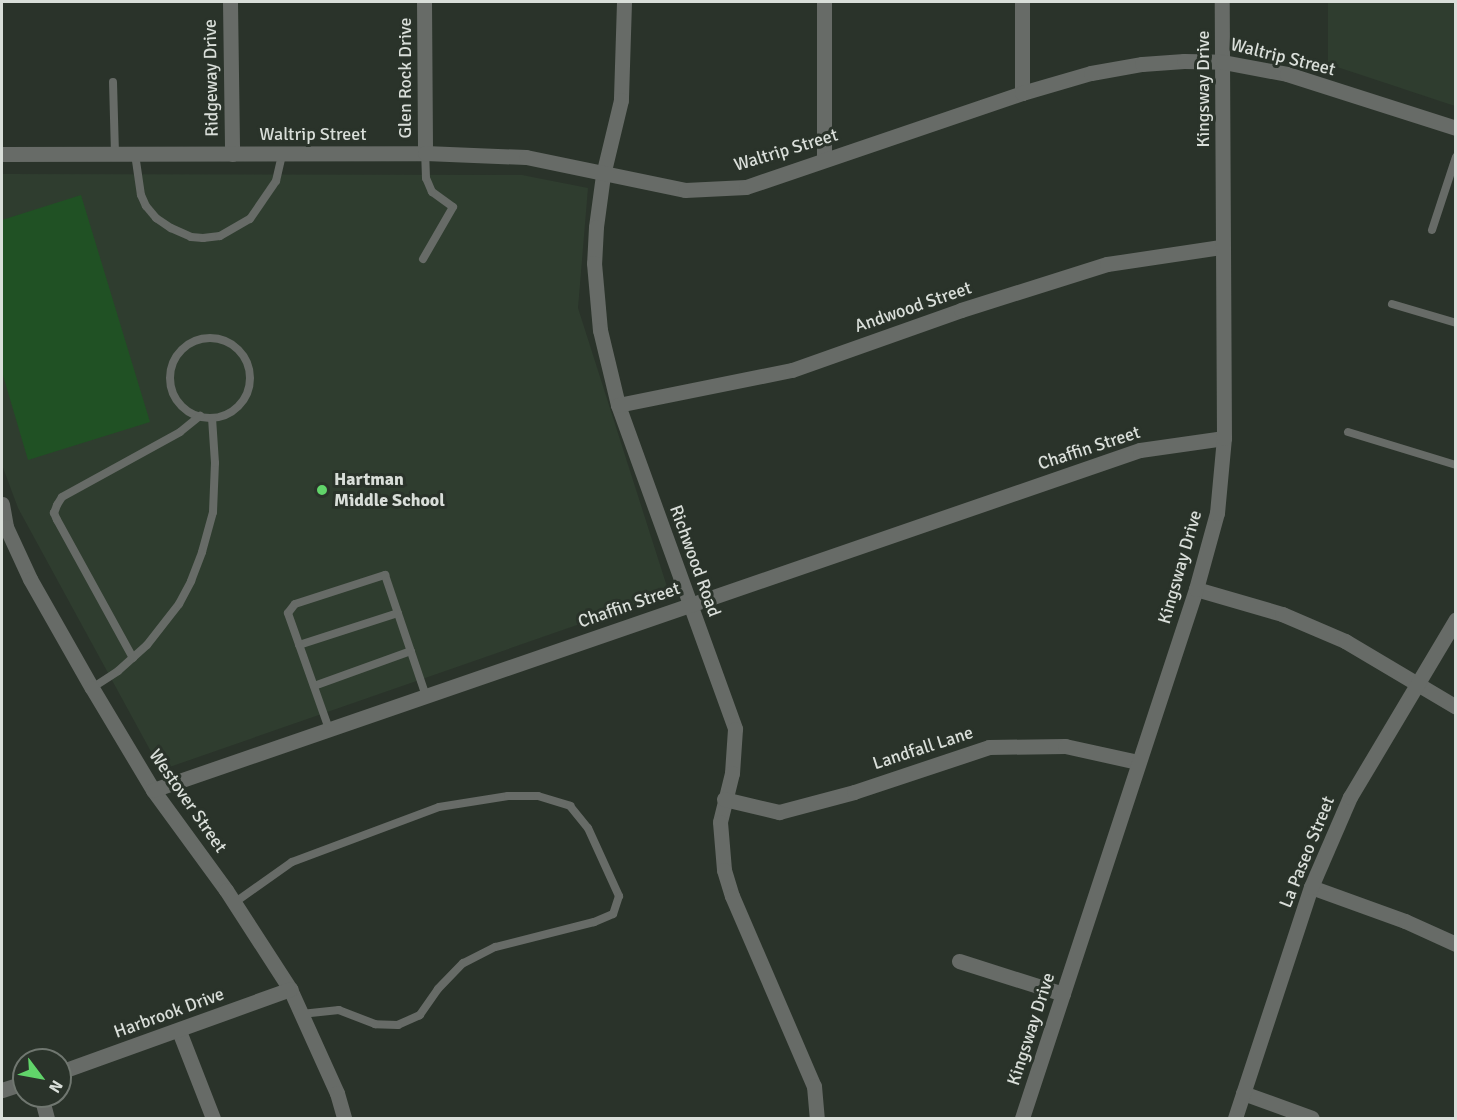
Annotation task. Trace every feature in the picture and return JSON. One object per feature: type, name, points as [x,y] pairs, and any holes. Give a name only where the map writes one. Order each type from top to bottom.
[{"type":"street","name":"Ridgeway Drive","points":[[230,2],[232,154]]},
{"type":"street","name":"Glen Rock Drive","points":[[424,2],[425,153]]},
{"type":"street","name":"Richwood Road","points":[[624,2],[621,100],[603,175],[596,227],[595,300],[618,405],[735,729],[732,773],[720,822],[724,870],[732,896],[814,1086],[817,1119]]},
{"type":"street","points":[[824,2],[824,159]]},
{"type":"street","points":[[1022,2],[1022,93]]},
{"type":"street","name":"Kingsway Drive","points":[[1022,1119],[1196,588],[1217,513],[1224,438],[1221,247],[1222,2]]},
{"type":"street","name":"Waltrip Street","points":[[2,154],[425,153],[526,157],[603,175],[684,190],[746,187],[1022,93],[1091,73],[1142,64],[1223,62],[1287,75],[1455,128]]},
{"type":"street","name":"Andwood Street","points":[[618,405],[792,370],[961,310],[1107,264],[1221,247]]},
{"type":"street","name":"Chaffin Street","points":[[153,790],[1140,450],[1224,438]]},
{"type":"street","name":"Westover Street","points":[[2,504],[6,527],[30,579],[92,688],[153,790],[234,903],[290,989],[337,1093],[344,1119]]},
{"type":"street","points":[[1196,588],[1282,614],[1345,641],[1455,707]]},
{"type":"street","name":"La Paseo Street","points":[[1235,1119],[1311,887],[1350,797],[1455,619]]},
{"type":"street","name":"Landfall Lane","points":[[724,799],[779,812],[854,792],[989,747],[1065,746],[1138,762]]},
{"type":"street","points":[[1311,887],[1406,921],[1455,944]]},
{"type":"street","points":[[959,961],[1063,994]]},
{"type":"street","name":"Harbrook Drive","points":[[72,1068],[290,989]]},
{"type":"street","points":[[179,1031],[213,1119]]},
{"type":"street","points":[[1243,1094],[1312,1119]]},
{"type":"lane","points":[[113,82],[115,154]]},
{"type":"lane","points":[[423,259],[453,207],[432,192],[426,178],[425,153]]},
{"type":"lane","points":[[135,154],[141,195],[156,218],[191,237],[203,238],[220,236],[235,230],[250,219],[276,181],[282,154]]},
{"type":"lane","points":[[1432,230],[1455,157]]},
{"type":"lane","points":[[1392,304],[1455,324]]},
{"type":"lane","points":[[209,338],[221,339],[237,348],[248,363],[250,376],[244,400],[230,412],[212,418],[200,417],[179,403],[173,392],[171,374],[177,356],[186,346],[209,338]]},
{"type":"lane","points":[[133,658],[54,513],[62,497],[180,432],[200,417]]},
{"type":"lane","points":[[92,688],[133,658],[179,604],[202,552],[213,512],[215,463],[212,418]]},
{"type":"lane","points":[[1348,432],[1455,465]]},
{"type":"lane","points":[[329,729],[288,613],[295,604],[385,575],[426,696]]},
{"type":"lane","points":[[299,645],[398,613]]},
{"type":"lane","points":[[314,686],[411,651]]},
{"type":"lane","points":[[234,903],[292,862],[439,807],[508,796],[538,796],[570,806],[588,828],[619,896],[613,914],[594,922],[495,947],[484,952],[463,963],[438,989],[420,1015],[398,1025],[375,1024],[339,1010],[301,1014]]},
{"type":"shaded area","points":[[1328,2],[1455,2],[1455,106],[1328,64]]},
{"type":"shaded area","name":"Hartman Middle School","points":[[2,174],[522,175],[588,188],[578,308],[669,593],[161,770],[18,508],[2,465]]},
{"type":"green space","points":[[81,195],[150,422],[28,460],[2,372],[2,220]]},
{"type":"place","name":"Hartman Middle School","points":[[322,490]]}]
